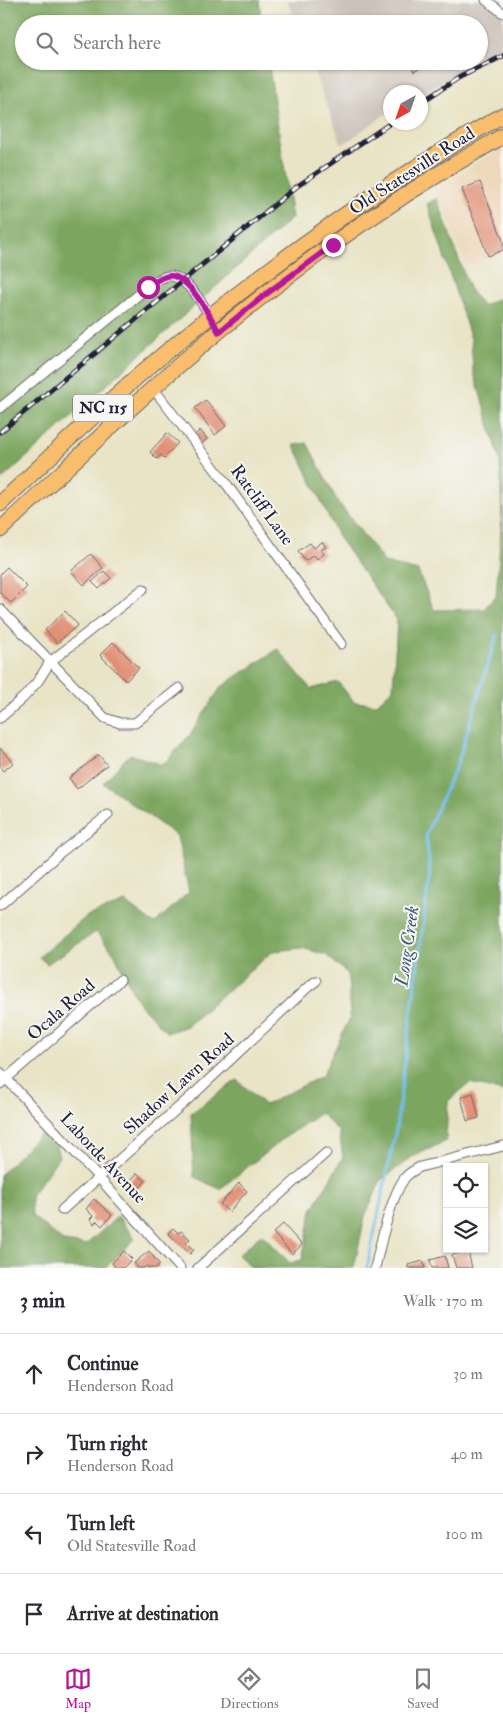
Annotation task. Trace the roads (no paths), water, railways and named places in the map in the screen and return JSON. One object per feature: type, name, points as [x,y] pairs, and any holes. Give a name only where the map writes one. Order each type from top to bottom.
[{"type":"main road","name":"Old Statesville Road","points":[[0,504],[137,377],[210,316],[308,241],[412,169],[503,115]]},
{"type":"main road","name":"Old Statesville Road","points":[[0,530],[153,388],[266,294],[333,245],[426,182],[503,136]]},
{"type":"street","points":[[486,0],[503,13]]},
{"type":"street","points":[[0,408],[148,287],[162,278],[170,276],[182,280],[199,299],[219,332]]},
{"type":"street","name":"Ratcliff Lane","points":[[153,388],[228,486],[341,644]]},
{"type":"street","points":[[0,718],[24,697],[50,662],[143,589]]},
{"type":"street","points":[[0,609],[105,718],[120,723],[136,723],[179,688]]},
{"type":"street","points":[[0,906],[61,852],[108,815]]},
{"type":"street","name":"Ocala Road","points":[[2,1078],[120,980]]},
{"type":"street","name":"Shadow Lawn Road","points":[[62,1210],[316,981]]},
{"type":"street","name":"Laborde Avenue","points":[[2,1078],[99,1178],[180,1268]]},
{"type":"street","points":[[375,1268],[393,1203],[403,1180],[412,1171],[420,1167],[503,1146]]},
{"type":"street","points":[[198,1268],[326,1153]]},
{"type":"waterway","name":"Long Creek","points":[[367,1268],[396,1129],[430,872],[426,834],[458,762],[497,635]]},
{"type":"railway","points":[[488,63],[503,56]]},
{"type":"railway","points":[[428,98],[474,70]]},
{"type":"railway","points":[[0,432],[296,187],[383,128]]}]
